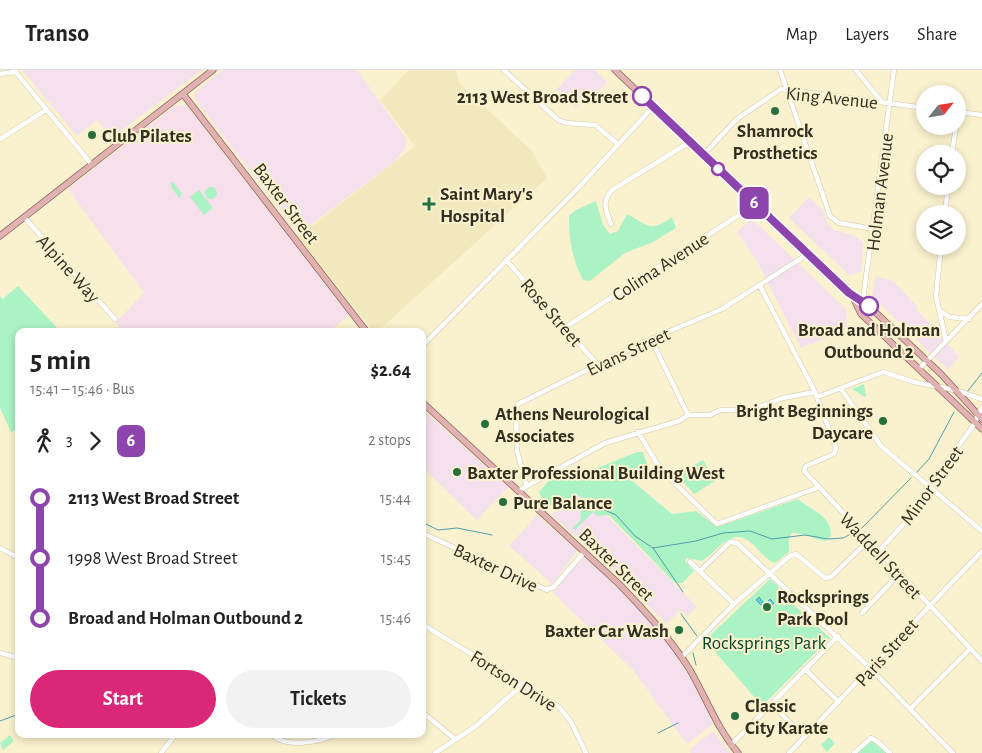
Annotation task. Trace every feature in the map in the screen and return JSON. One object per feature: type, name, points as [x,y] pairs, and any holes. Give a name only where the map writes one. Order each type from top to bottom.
[{"type":"main road","points":[[0,236],[213,70]]},
{"type":"main road","points":[[615,70],[852,297],[861,314],[982,430]]},
{"type":"main road","name":"Baxter Street","points":[[183,94],[364,328]]},
{"type":"main road","points":[[852,297],[864,302],[980,416]]},
{"type":"main road","name":"Baxter Street","points":[[426,406],[641,606],[682,657],[731,745],[738,753]]},
{"type":"street","points":[[504,70],[553,116],[566,123],[595,126],[618,144]]},
{"type":"street","points":[[780,70],[832,219],[839,223],[874,229]]},
{"type":"street","points":[[856,70],[882,102]]},
{"type":"street","name":"Holman Avenue","points":[[861,314],[894,70]]},
{"type":"street","points":[[0,74],[14,71],[92,165]]},
{"type":"street","name":"King Avenue","points":[[703,155],[746,112],[777,92],[787,89],[916,107]]},
{"type":"street","points":[[426,342],[653,107]]},
{"type":"street","points":[[0,139],[46,110]]},
{"type":"street","points":[[966,113],[982,115]]},
{"type":"street","points":[[611,224],[604,205],[606,197],[612,190],[690,142]]},
{"type":"street","name":"Colima Avenue","points":[[564,328],[756,204]]},
{"type":"street","name":"Alpine Way","points":[[24,217],[115,319]]},
{"type":"street","name":"Evans Street","points":[[526,484],[517,447],[518,405],[597,364],[711,314],[760,286],[808,254]]},
{"type":"street","points":[[940,255],[936,286],[946,341]]},
{"type":"street","name":"Rose Street","points":[[506,260],[597,364]]},
{"type":"street","points":[[760,286],[816,395]]},
{"type":"street","points":[[919,369],[982,304]]},
{"type":"street","points":[[940,312],[950,316],[969,319]]},
{"type":"street","points":[[651,339],[688,416]]},
{"type":"street","points":[[518,491],[526,484],[605,443],[638,432],[679,421],[688,416],[710,415],[721,410],[751,410],[783,398],[816,395],[841,389],[884,372],[940,389],[955,390],[982,398]]},
{"type":"street","points":[[841,389],[881,446],[982,531]]},
{"type":"street","name":"Waddell Street","points":[[816,395],[836,451],[833,455],[804,469],[817,488],[982,661]]},
{"type":"street","name":"Minor Street","points":[[878,552],[917,510],[930,487],[980,416],[982,407]]},
{"type":"street","points":[[638,432],[661,470],[714,522],[723,523],[817,488]]},
{"type":"street","name":"Baxter Drive","points":[[426,535],[547,590],[554,587],[584,552]]},
{"type":"street","points":[[700,571],[724,547],[734,541],[838,636],[953,753]]},
{"type":"street","points":[[682,657],[734,604],[769,573],[796,554],[826,578],[831,577],[868,542]]},
{"type":"street","points":[[0,548],[15,556]]},
{"type":"street","name":"Paris Street","points":[[790,753],[840,702],[928,605],[982,551]]},
{"type":"street","points":[[690,562],[734,604]]},
{"type":"street","points":[[862,613],[899,574]]},
{"type":"street","name":"Fortson Drive","points":[[426,626],[548,699],[566,714],[586,753]]},
{"type":"street","points":[[731,745],[838,636]]},
{"type":"street","points":[[910,709],[970,649]]},
{"type":"street","points":[[0,654],[15,657]]},
{"type":"street","points":[[805,669],[840,702]]},
{"type":"street","points":[[435,753],[476,726],[523,684]]},
{"type":"street","points":[[771,704],[805,737]]},
{"type":"street","points":[[426,715],[455,739]]},
{"type":"street","points":[[161,753],[173,738]]},
{"type":"street","points":[[276,738],[289,743],[323,738]]},
{"type":"street","points":[[854,753],[871,738],[878,741],[890,753]]},
{"type":"shaded area","points":[[22,70],[202,70],[111,138],[97,120],[77,136]]},
{"type":"shaded area","points":[[223,70],[357,70],[407,140],[405,148],[395,161],[299,234],[194,98],[196,91]]},
{"type":"shaded area","name":"Saint Mary's Hospital","points":[[409,70],[456,70],[460,84],[532,151],[547,178],[381,328],[371,328],[298,237],[415,146],[380,100]]},
{"type":"shaded area","points":[[575,70],[595,70],[607,82],[596,94],[592,91],[576,108],[556,90]]},
{"type":"shaded area","points":[[176,105],[187,106],[349,315],[334,328],[119,328],[116,322],[144,293],[68,189]]},
{"type":"shaded area","points":[[809,197],[823,211],[827,223],[834,230],[855,236],[863,243],[861,272],[849,275],[789,218]]},
{"type":"shaded area","points":[[752,219],[846,309],[847,329],[801,348],[757,261],[737,232]]},
{"type":"shaded area","points":[[876,276],[893,281],[917,306],[917,310],[959,357],[948,370],[872,296]]},
{"type":"shaded area","points":[[426,413],[508,487],[477,520],[426,471]]},
{"type":"shaded area","points":[[578,494],[606,515],[697,607],[687,616],[681,610],[666,624],[622,578],[551,514]]},
{"type":"shaded area","points":[[537,515],[577,551],[551,586],[549,581],[509,546]]},
{"type":"shaded area","points":[[585,558],[617,587],[655,628],[672,649],[695,687],[713,724],[687,744],[633,670],[555,595],[553,590],[580,559]]},
{"type":"shaded area","points":[[713,731],[730,753],[691,753],[690,749]]},
{"type":"green space","points":[[171,182],[182,193],[180,199],[171,187]]},
{"type":"green space","points":[[211,187],[217,193],[211,199],[205,193]]},
{"type":"green space","points":[[199,190],[213,208],[204,215],[190,197]]},
{"type":"green space","points":[[596,201],[603,225],[610,234],[618,231],[627,214],[649,226],[659,225],[672,217],[676,228],[653,242],[625,253],[590,281],[583,280],[576,265],[572,249],[569,216],[576,210]]},
{"type":"green space","points":[[18,286],[57,328],[15,328],[15,430],[11,432],[0,408],[0,296],[3,299]]},
{"type":"green space","points":[[864,384],[866,396],[865,397],[852,389]]},
{"type":"green space","points":[[637,452],[643,452],[648,467],[643,472],[635,474],[631,480],[672,514],[696,511],[717,527],[798,499],[824,518],[828,523],[831,536],[825,541],[792,533],[789,539],[789,552],[775,563],[764,556],[749,541],[737,537],[730,539],[702,561],[687,558],[685,561],[694,571],[682,583],[675,583],[609,515],[597,516],[593,512],[575,530],[573,528],[581,520],[581,510],[592,500],[578,496],[556,507],[545,502],[540,495],[539,492],[552,477],[566,470],[573,475],[580,475]]},
{"type":"green space","points":[[703,460],[715,481],[694,494],[677,475]]},
{"type":"green space","name":"Rocksprings Park","points":[[770,579],[778,586],[780,592],[830,638],[762,706],[705,640]]},
{"type":"green space","points":[[10,735],[14,741],[3,750],[0,743]]},
{"type":"green space","points":[[829,737],[835,743],[827,752],[821,745]]},
{"type":"green space","points":[[872,741],[886,753],[857,753]]},
{"type":"water","name":"Rocksprings Park Pool","points":[[759,597],[765,604],[770,599],[774,603],[767,611],[756,600]]},
{"type":"waterway","points":[[967,392],[982,373]]},
{"type":"waterway","points":[[916,473],[929,459],[954,412]]},
{"type":"waterway","points":[[861,529],[911,478]]},
{"type":"waterway","points":[[584,511],[600,508],[616,515],[635,536],[653,548],[683,592]]},
{"type":"waterway","points":[[426,524],[438,530],[457,528],[492,535]]},
{"type":"waterway","points":[[653,548],[696,541],[723,533],[750,531],[772,539],[805,535],[828,539],[843,538],[855,532]]},
{"type":"waterway","points":[[681,614],[697,636]]},
{"type":"waterway","points":[[693,653],[696,665]]},
{"type":"waterway","points":[[0,721],[15,715]]},
{"type":"waterway","points":[[658,733],[678,723]]},
{"type":"bus line","name":"6","points":[[642,96],[852,297],[869,306]]},
{"type":"place","name":"2113 West Broad Street","points":[[642,96]]},
{"type":"place","name":"Shamrock Prosthetics","points":[[775,111]]},
{"type":"place","name":"Club Pilates","points":[[92,135]]},
{"type":"place","name":"Saint Mary's Hospital","points":[[429,204]]},
{"type":"place","name":"Broad and Holman Outbound 2","points":[[869,306]]},
{"type":"place","name":"Bright Beginnings Daycare","points":[[883,421]]},
{"type":"place","name":"Athens Neurological Associates","points":[[485,424]]},
{"type":"place","name":"Baxter Professional Building West","points":[[457,472]]},
{"type":"place","name":"Pure Balance","points":[[503,502]]},
{"type":"place","name":"Rocksprings Park Pool","points":[[767,607]]},
{"type":"place","name":"Baxter Car Wash","points":[[679,630]]},
{"type":"place","name":"Classic City Karate","points":[[735,716]]}]
